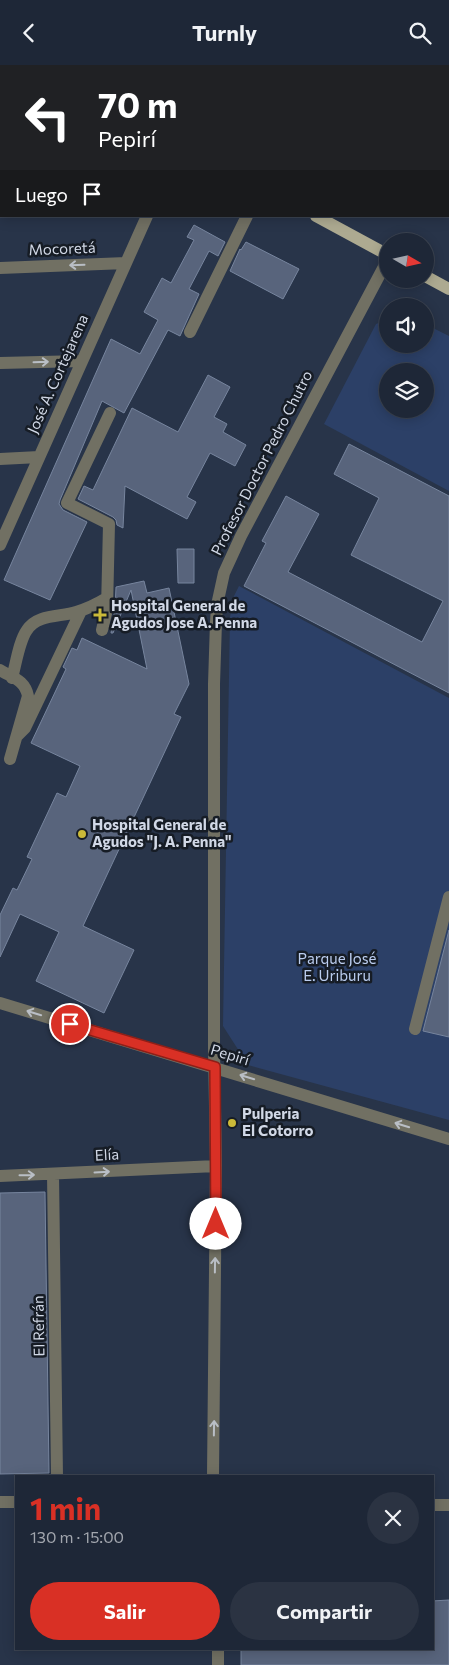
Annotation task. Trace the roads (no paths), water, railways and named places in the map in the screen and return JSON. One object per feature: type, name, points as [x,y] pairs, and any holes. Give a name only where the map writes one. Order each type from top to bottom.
[{"type":"main road","points":[[320,217],[335,221],[379,251]]},
{"type":"main road","points":[[434,281],[449,289]]},
{"type":"street","name":"José A. Cortejarena","points":[[0,545],[147,217]]},
{"type":"street","points":[[190,332],[246,217]]},
{"type":"street","name":"Mocoretá","points":[[0,268],[126,263]]},
{"type":"street","name":"Profesor Doctor Pedro Chutro","points":[[214,1475],[216,1166],[214,684],[216,605],[224,573],[241,536],[379,274]]},
{"type":"street","points":[[0,363],[82,361]]},
{"type":"street","points":[[102,630],[107,609],[110,523],[67,503],[110,413]]},
{"type":"street","points":[[0,459],[39,457]]},
{"type":"street","points":[[6,677],[30,624],[38,620],[91,608],[107,598]]},
{"type":"street","points":[[17,736],[25,729],[81,611]]},
{"type":"street","points":[[0,670],[6,677],[21,682],[26,688],[28,696],[10,759]]},
{"type":"street","points":[[415,1029],[449,897]]},
{"type":"street","name":"Pepirí","points":[[0,1003],[449,1139]]},
{"type":"street","name":"Elía","points":[[0,1175],[216,1166]]},
{"type":"street","name":"El Refrán","points":[[53,1174],[57,1475]]},
{"type":"street","points":[[0,1502],[15,1502]]},
{"type":"street","points":[[434,1505],[449,1505]]},
{"type":"street","points":[[218,1650],[218,1665]]},
{"type":"place","name":"Hospital General de Agudos Jose A. Penna","points":[[100,615]]},
{"type":"place","name":"Hospital General de Agudos \"J. A. Penna\"","points":[[82,834]]},
{"type":"place","name":"Pulperia El Cotorro","points":[[232,1123]]},
{"type":"park label","name":"Parque José E. Uriburu","points":[[337,968]]}]
